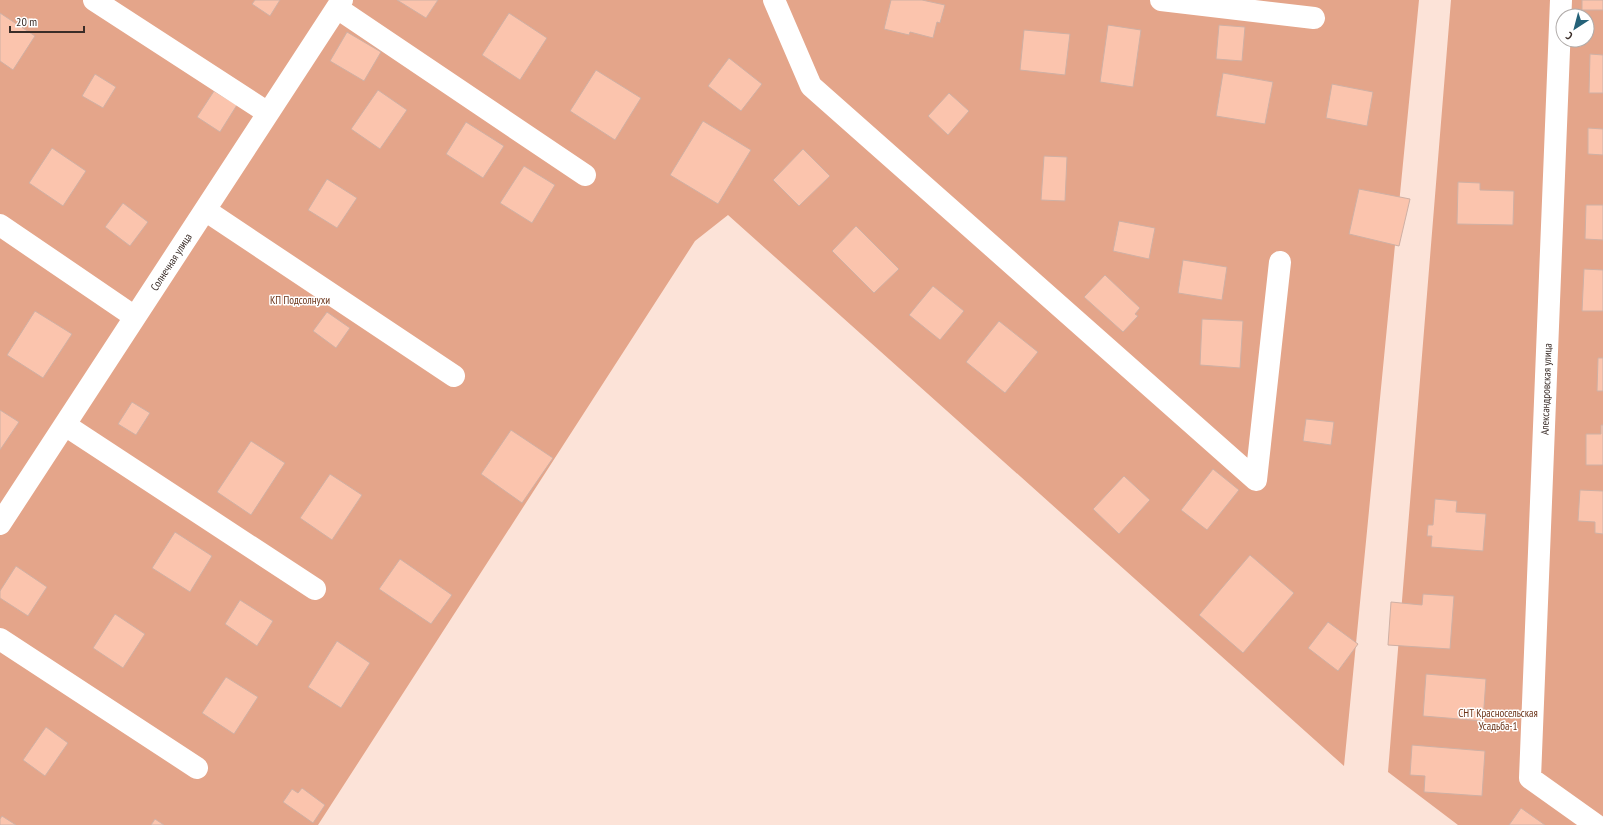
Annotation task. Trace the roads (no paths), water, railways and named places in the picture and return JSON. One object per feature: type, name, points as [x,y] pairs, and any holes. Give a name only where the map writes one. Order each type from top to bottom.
[{"type":"street","points":[[94,0],[268,113]]},
{"type":"street","points":[[774,0],[811,86],[1256,480],[1280,262]]},
{"type":"street","points":[[1161,0],[1314,18]]},
{"type":"street","name":"Александровская улица","points":[[1561,0],[1530,778],[1596,825]]},
{"type":"street","points":[[339,4],[585,175]]},
{"type":"street","name":"Солнечная улица","points":[[0,524],[339,4]]},
{"type":"street","points":[[205,210],[454,376]]},
{"type":"street","points":[[0,225],[135,317]]},
{"type":"street","points":[[65,425],[314,589]]},
{"type":"street","points":[[0,640],[197,768]]},
{"type":"park label","name":"КП Подсолнухи","points":[[300,300]]},
{"type":"park label","name":"СНТ Красносельская Усадьба-1","points":[[1498,719]]}]
